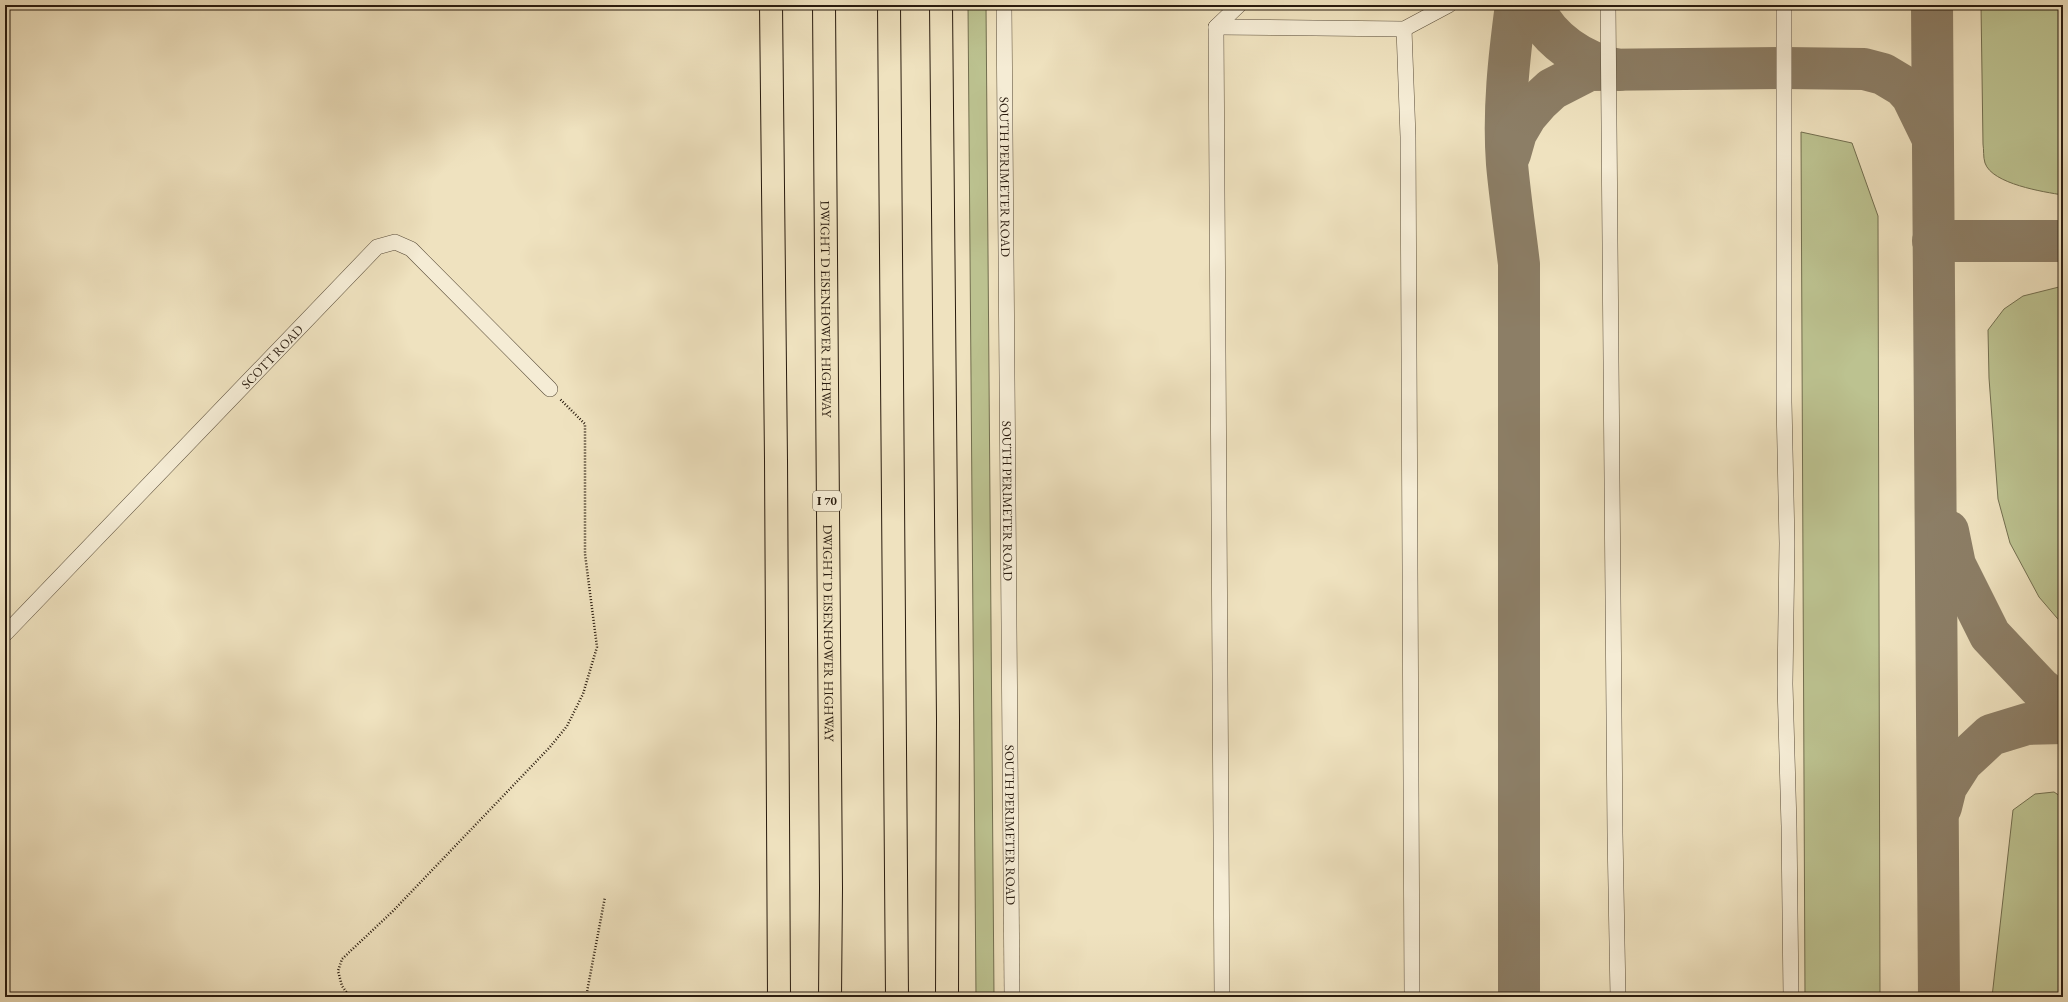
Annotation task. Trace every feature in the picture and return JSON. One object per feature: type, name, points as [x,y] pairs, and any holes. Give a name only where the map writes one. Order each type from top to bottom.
[{"type":"highway","points":[[771,5],[776,460],[779,997]]},
{"type":"highway","name":"DWIGHT D EISENHOWER HIGHWAY","points":[[824,5],[831,880],[830,997]]},
{"type":"highway","points":[[889,5],[897,997]]},
{"type":"highway","points":[[941,5],[948,719],[947,997]]},
{"type":"street","name":"SOUTH PERIMETER ROAD","points":[[1004,5],[1012,997]]},
{"type":"street","points":[[1222,997],[1216,27],[1239,5]]},
{"type":"street","points":[[1608,5],[1615,833],[1618,997]]},
{"type":"street","points":[[1784,5],[1784,402],[1787,543],[1785,684],[1789,826],[1791,997]]},
{"type":"street","points":[[1216,27],[1404,29],[1444,7]]},
{"type":"street","points":[[1404,29],[1408,137],[1412,997]]},
{"type":"street","name":"SCOTT ROAD","points":[[5,634],[377,247],[395,242],[411,249],[550,389]]},
{"type":"path","points":[[350,997],[342,986],[338,971],[342,959],[393,912],[550,747],[566,726],[583,694],[597,647],[585,554],[585,424],[550,389]]},
{"type":"path","points":[[586,997],[605,897]]},
{"type":"green space","points":[[968,5],[986,5],[994,997],[976,997]]},
{"type":"green space","points":[[1981,5],[2063,5],[2063,195],[2044,192],[2008,182],[1997,176],[1985,163],[1983,144]]},
{"type":"green space","points":[[1801,132],[1852,143],[1878,216],[1880,997],[1805,997]]},
{"type":"green space","points":[[2063,286],[2063,625],[2039,597],[2010,543],[1998,499],[1989,378],[1988,330],[2004,309],[2023,296]]},
{"type":"green space","points":[[2054,792],[2063,798],[2063,997],[1992,997],[2013,810],[2035,794]]},
{"type":"taxiway","points":[[1516,5],[1506,104],[1506,144],[1519,264],[1519,997]]},
{"type":"taxiway","points":[[1533,5],[1539,18],[1547,29],[1568,48],[1592,62],[1619,70]]},
{"type":"taxiway","points":[[1932,5],[1939,997]]},
{"type":"taxiway","points":[[1510,154],[1516,133],[1526,116],[1539,101],[1552,89],[1589,70],[1785,68],[1864,69],[1883,74],[1903,86],[1912,96],[1931,135]]},
{"type":"taxiway","points":[[1933,241],[2063,241]]},
{"type":"taxiway","points":[[1948,531],[1955,565],[1990,635],[2040,688],[2063,706]]},
{"type":"taxiway","points":[[1941,807],[1946,787],[1962,762],[1991,735],[2027,724],[2063,723]]}]
